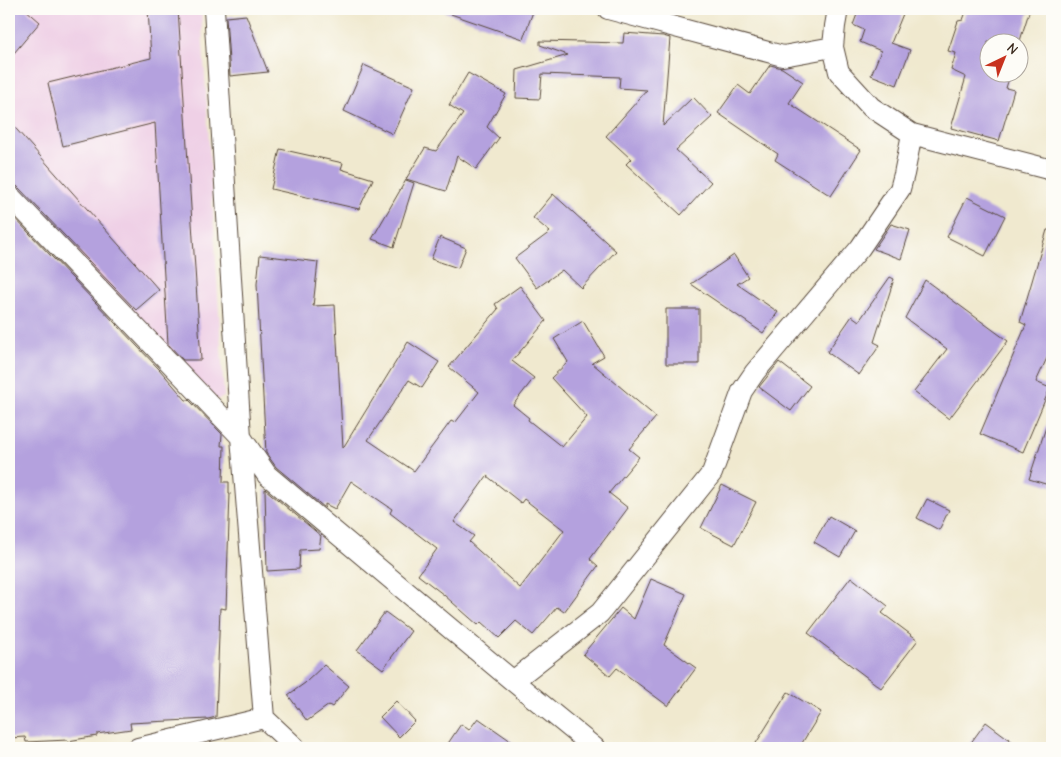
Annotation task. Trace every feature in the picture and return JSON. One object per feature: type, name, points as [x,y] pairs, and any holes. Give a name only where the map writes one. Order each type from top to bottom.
[{"type":"street","points":[[214,9],[241,437],[264,718],[296,748]]},
{"type":"street","points":[[608,9],[783,56],[833,47]]},
{"type":"street","points":[[838,9],[833,47],[839,72],[870,107],[912,134],[1052,170]]},
{"type":"street","points":[[513,682],[600,613],[712,473],[742,391],[755,372],[860,248],[900,189],[912,134]]},
{"type":"street","points":[[9,195],[241,437],[267,475],[513,682],[595,748]]},
{"type":"street","points":[[138,748],[264,718]]},
{"type":"shaded area","points":[[25,9],[201,9],[224,397],[208,403],[9,178],[9,27]]},
{"type":"building","points":[[9,9],[25,9],[40,22],[9,59]]},
{"type":"building","points":[[148,9],[178,9],[201,360],[183,360],[168,344],[155,123],[63,146],[48,83],[151,58]]},
{"type":"building","points":[[446,9],[534,9],[523,39],[445,12]]},
{"type":"building","points":[[859,9],[905,9],[891,43],[910,50],[897,85],[871,75],[881,51],[860,42],[864,30],[853,25]]},
{"type":"building","points":[[967,9],[1030,9],[1023,32],[978,32],[978,82],[1008,82],[1006,88],[1014,90],[999,141],[951,128],[966,77],[951,70],[956,53],[948,51],[958,21],[963,20]]},
{"type":"building","points":[[246,15],[268,72],[230,76],[226,17]]},
{"type":"building","points":[[624,33],[670,38],[663,126],[693,97],[712,117],[676,150],[711,182],[681,215],[626,164],[631,159],[606,136],[647,90],[619,88],[620,77],[542,74],[540,99],[516,98],[517,70],[568,55],[540,45],[540,41],[623,43]]},
{"type":"building","points":[[364,65],[414,87],[393,134],[344,111]]},
{"type":"building","points":[[770,65],[782,68],[803,82],[789,103],[861,150],[831,196],[775,160],[778,154],[718,113],[738,85],[750,94]]},
{"type":"building","points":[[468,73],[506,94],[487,127],[499,138],[476,169],[457,156],[446,191],[406,179],[425,148],[436,151],[463,114],[449,105]]},
{"type":"building","points":[[9,121],[159,290],[136,310],[18,187],[9,183]]},
{"type":"building","points":[[280,149],[343,163],[341,169],[373,179],[359,209],[271,189]]},
{"type":"building","points":[[406,180],[414,183],[394,247],[372,239]]},
{"type":"building","points":[[553,194],[616,251],[581,288],[562,270],[537,288],[515,258],[550,232],[533,218]]},
{"type":"building","points":[[967,197],[1005,216],[985,256],[947,237]]},
{"type":"building","points":[[9,212],[159,369],[186,400],[189,400],[222,434],[221,446],[224,446],[223,482],[229,482],[230,493],[226,609],[220,608],[216,717],[130,723],[131,729],[68,741],[26,742],[25,737],[9,738]]},
{"type":"building","points":[[891,224],[910,230],[901,259],[874,249]]},
{"type":"building","points":[[1047,230],[1052,230],[1052,347],[1036,382],[1050,388],[1023,452],[980,434],[1026,325],[1020,322]]},
{"type":"building","points":[[440,237],[466,248],[458,268],[431,259]]},
{"type":"building","points":[[260,255],[318,262],[313,306],[335,305],[343,448],[408,342],[439,362],[422,388],[409,380],[368,440],[414,471],[451,421],[455,423],[479,392],[449,367],[498,309],[495,304],[520,286],[546,321],[512,361],[534,378],[513,405],[529,418],[528,420],[562,447],[587,417],[551,378],[568,362],[554,339],[583,321],[604,356],[592,363],[656,417],[629,449],[639,457],[609,493],[628,508],[590,559],[598,566],[564,612],[557,607],[533,635],[516,621],[499,638],[481,622],[478,625],[418,575],[437,549],[390,513],[392,509],[351,481],[335,509],[325,504],[325,508],[276,467],[266,453],[257,284]],"holes":[[[487,476],[521,503],[524,499],[564,530],[520,588],[469,542],[474,536],[454,522]]]},
{"type":"building","points":[[734,255],[748,277],[737,284],[778,312],[763,333],[691,284]]},
{"type":"building","points":[[890,277],[894,279],[874,342],[880,345],[859,375],[827,352],[852,316],[859,321]]},
{"type":"building","points":[[925,280],[1008,341],[949,419],[914,392],[947,349],[905,318]]},
{"type":"building","points":[[666,309],[699,309],[699,364],[666,364]]},
{"type":"building","points":[[779,362],[810,386],[791,411],[759,387]]},
{"type":"building","points":[[1048,421],[1052,421],[1052,486],[1029,479]]},
{"type":"building","points":[[722,485],[756,502],[734,545],[701,528]]},
{"type":"building","points":[[265,489],[321,536],[319,549],[300,550],[299,569],[267,571]]},
{"type":"building","points":[[927,499],[949,510],[939,530],[917,518]]},
{"type":"building","points":[[829,516],[855,531],[840,557],[814,542]]},
{"type":"building","points":[[851,577],[888,606],[882,613],[918,640],[881,688],[808,633]]},
{"type":"building","points":[[651,579],[686,594],[664,645],[696,668],[668,706],[617,668],[610,676],[583,654],[621,608],[634,619]]},
{"type":"building","points":[[385,612],[411,631],[383,669],[357,650]]},
{"type":"building","points":[[324,665],[349,686],[332,707],[329,705],[307,721],[288,695],[305,683]]},
{"type":"building","points":[[788,692],[821,712],[799,748],[753,748]]},
{"type":"building","points":[[396,701],[415,721],[399,737],[380,717]]},
{"type":"building","points":[[478,718],[521,748],[445,748],[461,724],[469,730]]},
{"type":"building","points":[[986,722],[1021,748],[967,748]]}]
